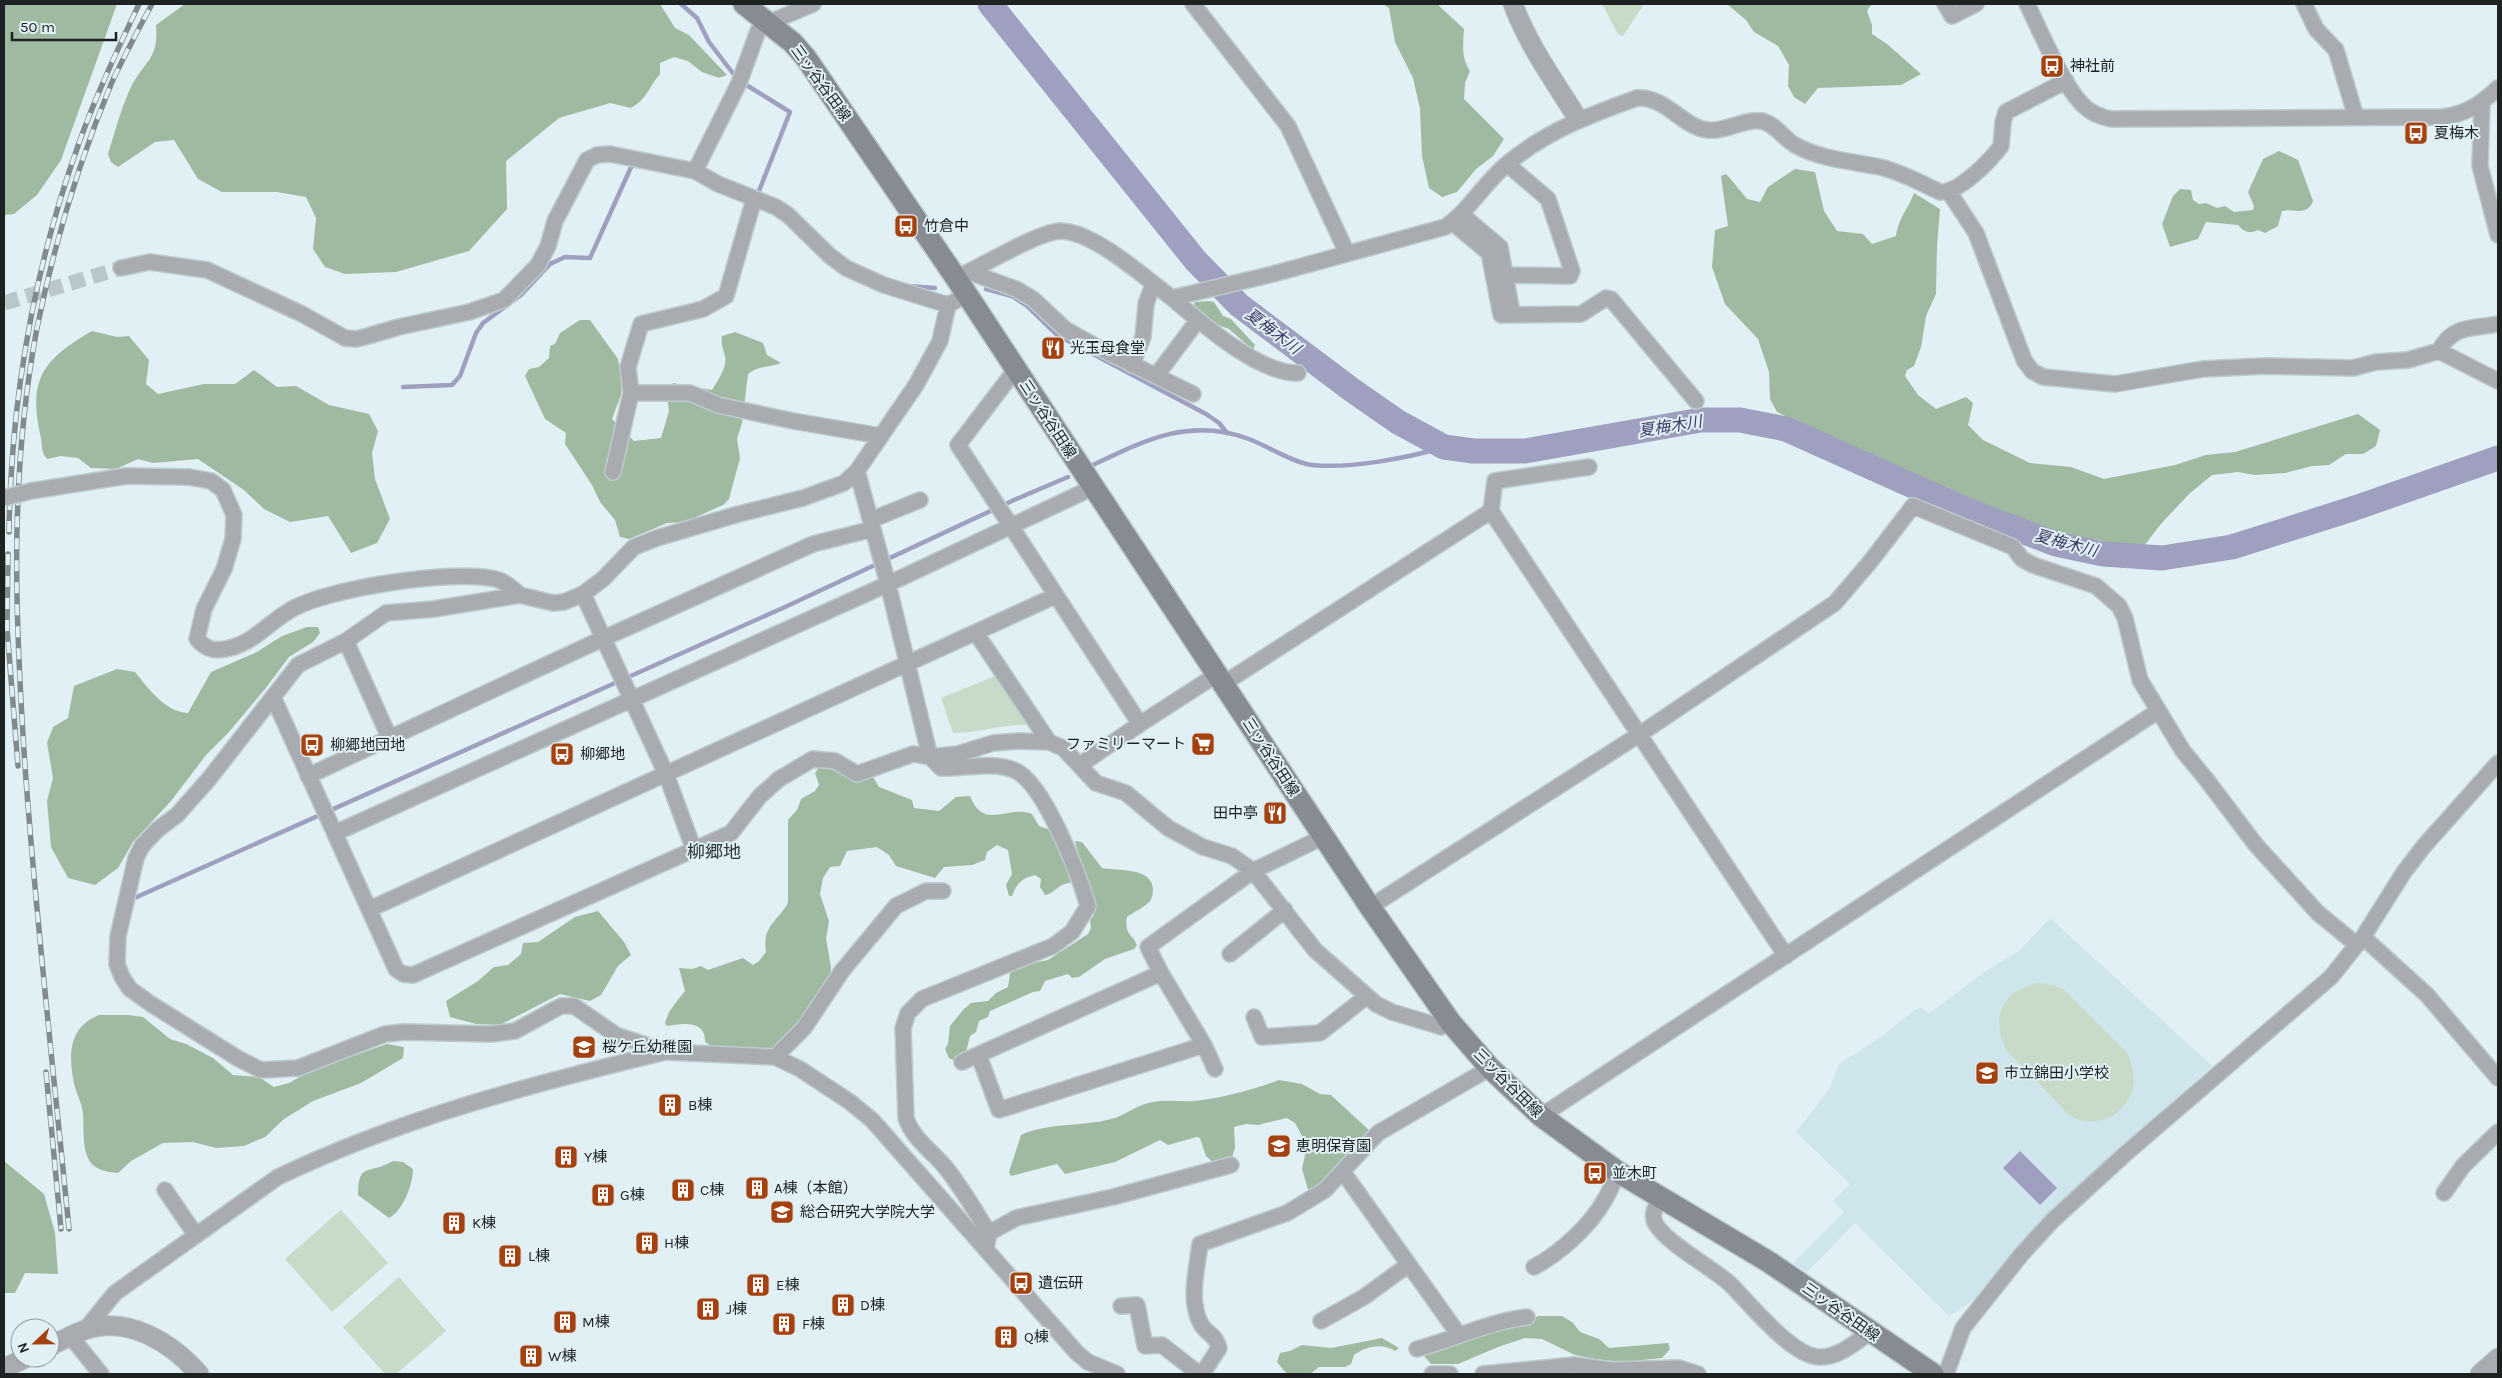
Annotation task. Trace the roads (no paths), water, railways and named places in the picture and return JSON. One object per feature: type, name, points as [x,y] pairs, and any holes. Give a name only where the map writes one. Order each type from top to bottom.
[{"type":"main road","name":"三ッ谷谷田線","points":[[744,4],[793,43],[806,58],[1016,369],[1092,488],[1370,907],[1451,1022],[1490,1068],[1541,1116],[1618,1172],[1769,1262],[1933,1374]]},
{"type":"street","points":[[695,171],[739,83],[758,31],[768,23],[813,4]]},
{"type":"street","points":[[1193,4],[1288,126],[1347,253]]},
{"type":"street","points":[[1512,4],[1518,19],[1538,54],[1578,119]]},
{"type":"street","points":[[1945,4],[1952,16],[1976,4]]},
{"type":"street","points":[[2027,4],[2066,81],[2081,104],[2088,110],[2111,119],[2443,117],[2468,111],[2482,103],[2498,88]]},
{"type":"street","points":[[2304,4],[2316,29],[2336,50],[2356,117]]},
{"type":"street","points":[[1172,298],[1445,227],[1457,218],[1507,164],[1578,119],[1637,98],[1646,97],[1705,129],[1722,128],[1747,122],[1765,122],[1795,145],[1809,151],[1844,162],[1888,169],[1940,192],[1949,192],[1968,178],[2001,146],[2003,122],[2006,112],[2066,81]]},
{"type":"street","points":[[2482,103],[2480,166],[2498,236]]},
{"type":"street","points":[[121,268],[150,262],[207,270],[293,310],[344,338],[356,339],[399,327],[469,312],[504,300],[538,265],[548,246],[554,221],[587,160],[597,155],[610,154],[695,171],[788,215],[830,256],[846,268],[884,285],[1016,289],[1032,299],[1065,328],[1132,365],[1193,394]]},
{"type":"street","points":[[1506,274],[1570,276],[1572,271],[1548,199],[1507,164]]},
{"type":"street","points":[[1949,192],[1976,233],[2024,360],[2036,374],[2059,380],[2081,379],[2115,384],[2203,369],[2265,366],[2353,368],[2376,362],[2408,360],[2438,351],[2446,340],[2464,328],[2498,324]]},
{"type":"street","points":[[613,472],[631,393],[628,367],[641,324],[703,309],[726,296],[754,199]]},
{"type":"street","points":[[1457,218],[1497,242],[1506,274],[1511,307]]},
{"type":"street","points":[[1457,218],[1489,253],[1501,315],[1582,314],[1606,298],[1611,299],[1696,401]]},
{"type":"street","points":[[4,498],[31,491],[126,476],[190,477],[211,481],[223,490],[234,515],[233,539],[224,569],[204,609],[197,639],[206,649],[216,651],[245,643],[294,608],[332,594],[373,586],[458,576],[496,579],[520,595],[553,603],[564,602],[583,594],[603,579],[634,547],[742,512],[803,498],[836,487],[857,471],[931,358],[940,341],[960,288],[1016,248],[1060,231],[1088,239],[1154,284],[1198,320],[1256,360],[1276,370],[1298,373]]},
{"type":"street","points":[[1132,365],[1143,337],[1146,304],[1154,284]]},
{"type":"street","points":[[1156,376],[1198,320]]},
{"type":"street","points":[[2438,351],[2498,381]]},
{"type":"street","points":[[1016,369],[958,445],[1140,724]]},
{"type":"street","points":[[631,393],[690,393],[727,407],[792,421],[881,436]]},
{"type":"street","points":[[1590,467],[1495,481],[1492,511],[1786,956]]},
{"type":"street","points":[[857,471],[888,584],[930,757],[941,768],[960,769],[991,765],[1014,770],[1026,778],[1039,795],[1063,839],[1088,906],[1072,932],[1053,946],[922,999],[908,1012],[903,1028],[906,1118],[909,1127],[947,1169],[989,1233],[986,1248]]},
{"type":"street","points":[[335,833],[628,695],[888,584],[1092,488]]},
{"type":"street","points":[[308,776],[602,639],[813,544],[872,524],[920,500]]},
{"type":"street","points":[[1370,907],[1640,734],[1835,603],[1870,562],[1913,506],[2013,547],[2022,559],[2033,565],[2096,586],[2108,595],[2119,606],[2125,618],[2140,680],[2183,751],[2206,779],[2240,827],[2318,913],[2360,941],[2427,995],[2498,1078]]},
{"type":"street","points":[[1080,765],[1140,724],[1220,680],[1492,511]]},
{"type":"street","points":[[583,594],[617,672],[666,774],[694,850]]},
{"type":"street","points":[[520,595],[434,609],[386,613],[346,641],[298,665],[274,699],[209,780],[177,815],[157,830],[142,846],[136,858],[126,892],[118,936],[117,964],[130,989],[239,1059],[261,1070],[298,1068],[385,1034],[404,1032],[491,1034],[515,1031],[561,1006],[568,1005],[586,1013],[600,1026],[616,1035],[667,1052],[775,1057],[800,1069],[850,1102],[872,1120],[1078,1353],[1088,1362],[1117,1374]]},
{"type":"street","points":[[370,909],[1055,596]]},
{"type":"street","points":[[976,633],[1049,742]]},
{"type":"street","points":[[346,641],[390,738]]},
{"type":"street","points":[[274,699],[396,969],[403,974],[413,975],[731,833],[760,796],[779,779],[813,758],[835,761],[857,774],[912,754],[930,757],[958,754],[993,743],[1049,742],[1063,748],[1096,783],[1126,793],[1168,828],[1203,847],[1232,856],[1253,871],[1315,950],[1367,996],[1392,1012],[1440,1027],[1451,1022]]},
{"type":"street","points":[[1541,1116],[2158,711]]},
{"type":"street","points":[[1946,1374],[1956,1343],[1968,1321],[2052,1221],[2131,1149],[2320,988],[2360,941],[2404,872],[2424,846],[2498,763]]},
{"type":"street","points":[[1215,1070],[1204,1045],[1161,973],[1148,947],[1253,871],[1323,837]]},
{"type":"street","points":[[775,1057],[804,1028],[842,971],[896,906],[926,891],[943,891]]},
{"type":"street","points":[[1230,954],[1285,910]]},
{"type":"street","points":[[962,1062],[1161,973]]},
{"type":"street","points":[[1254,1017],[1262,1037],[1320,1033],[1367,996]]},
{"type":"street","points":[[979,1056],[999,1110],[1204,1045]]},
{"type":"street","points":[[78,1333],[115,1293],[195,1234],[278,1177],[395,1128],[492,1096],[667,1052]]},
{"type":"street","points":[[1121,1306],[1137,1304],[1145,1346],[1162,1345],[1173,1354],[1183,1355],[1206,1372],[1219,1348],[1217,1338],[1202,1325],[1194,1296],[1200,1244],[1287,1213],[1325,1190],[1378,1133],[1490,1068]]},
{"type":"street","points":[[2444,1193],[2463,1166],[2498,1132]]},
{"type":"street","points":[[989,1233],[1016,1218],[1113,1197],[1231,1165]]},
{"type":"street","points":[[1343,1172],[1459,1336]]},
{"type":"street","points":[[1534,1267],[1546,1260],[1579,1232],[1604,1202],[1618,1172]]},
{"type":"street","points":[[165,1190],[195,1234]]},
{"type":"street","points":[[1660,1198],[1653,1214],[1656,1225],[1684,1251],[1728,1283],[1775,1330],[1804,1353],[1821,1357],[1833,1354],[1846,1349],[1870,1332]]},
{"type":"street","points":[[1321,1321],[1364,1297],[1408,1265]]},
{"type":"street","points":[[1417,1350],[1504,1320],[1526,1317]]},
{"type":"street","points":[[60,1341],[78,1333],[109,1326],[152,1336],[175,1350],[200,1374]]},
{"type":"street","points":[[78,1333],[101,1374]]},
{"type":"street","points":[[2480,1374],[2498,1358]]},
{"type":"street","points":[[1483,1374],[1574,1365],[1611,1372],[1689,1373]]},
{"type":"street","points":[[1432,1374],[1450,1374]]},
{"type":"water","points":[[2020,1151],[2057,1188],[2040,1205],[2003,1168]]},
{"type":"waterway","points":[[681,4],[697,18],[709,42],[735,76]]},
{"type":"waterway","name":"夏梅木川","points":[[990,4],[1196,261],[1239,305],[1398,422],[1444,447],[1473,451],[1525,451],[1701,420],[1740,420],[1786,429],[1962,508],[2056,544],[2103,554],[2162,558],[2232,547],[2355,508],[2498,458]]},
{"type":"waterway","points":[[743,83],[790,112],[759,191],[760,195]]},
{"type":"waterway","points":[[403,387],[452,385],[460,376],[476,333],[483,323],[521,295],[550,264],[565,257],[590,258],[632,165],[636,166]]},
{"type":"waterway","points":[[908,286],[935,288]]},
{"type":"waterway","points":[[986,289],[1012,296],[1027,306],[1057,335],[1206,414],[1219,423],[1227,433]]},
{"type":"waterway","points":[[1093,465],[1150,440],[1168,434],[1187,431],[1207,430],[1227,433],[1249,439],[1305,464],[1327,466],[1379,462],[1444,447]]},
{"type":"waterway","points":[[130,900],[785,607],[1014,500],[1068,477]]},
{"type":"tunnel","points":[[4,303],[121,268]]},
{"type":"railway","points":[[9,532],[14,433],[20,383],[28,334],[49,238],[79,143],[108,72],[139,4]]},
{"type":"railway","points":[[69,1229],[34,882],[21,711],[17,601],[18,492],[28,383],[37,328],[51,266],[78,173],[100,112],[112,82],[152,4]]},
{"type":"railway","points":[[8,554],[7,628],[18,766]]},
{"type":"railway","points":[[46,1072],[61,1229]]},
{"type":"place","name":"神社前","points":[[2052,66]]},
{"type":"place","name":"夏梅木","points":[[2416,133]]},
{"type":"place","name":"竹倉中","points":[[906,226]]},
{"type":"place","name":"光玉母食堂","points":[[1053,348]]},
{"type":"place","name":"ファミリーマート","points":[[1203,744]]},
{"type":"place","name":"柳郷地団地","points":[[312,745]]},
{"type":"place","name":"柳郷地","points":[[562,754]]},
{"type":"place","name":"田中亭","points":[[1275,813]]},
{"type":"place","name":"桜ケ丘幼稚園","points":[[584,1047]]},
{"type":"place","name":"市立錦田小学校","points":[[1987,1073]]},
{"type":"place","name":"B棟","points":[[670,1105]]},
{"type":"place","name":"恵明保育園","points":[[1279,1146]]},
{"type":"place","name":"Y棟","points":[[566,1157]]},
{"type":"place","name":"並木町","points":[[1595,1173]]},
{"type":"place","name":"A棟（本館）","points":[[757,1188]]},
{"type":"place","name":"C棟","points":[[683,1190]]},
{"type":"place","name":"G棟","points":[[603,1195]]},
{"type":"place","name":"総合研究大学院大学","points":[[782,1212]]},
{"type":"place","name":"K棟","points":[[454,1223]]},
{"type":"place","name":"H棟","points":[[647,1243]]},
{"type":"place","name":"L棟","points":[[510,1256]]},
{"type":"place","name":"遺伝研","points":[[1021,1283]]},
{"type":"place","name":"E棟","points":[[758,1285]]},
{"type":"place","name":"D棟","points":[[843,1305]]},
{"type":"place","name":"J棟","points":[[708,1309]]},
{"type":"place","name":"M棟","points":[[565,1322]]},
{"type":"place","name":"F棟","points":[[784,1324]]},
{"type":"place","name":"Q棟","points":[[1006,1337]]},
{"type":"place","name":"W棟","points":[[531,1356]]},
{"type":"district","name":"柳郷地","points":[[714,852]]}]
